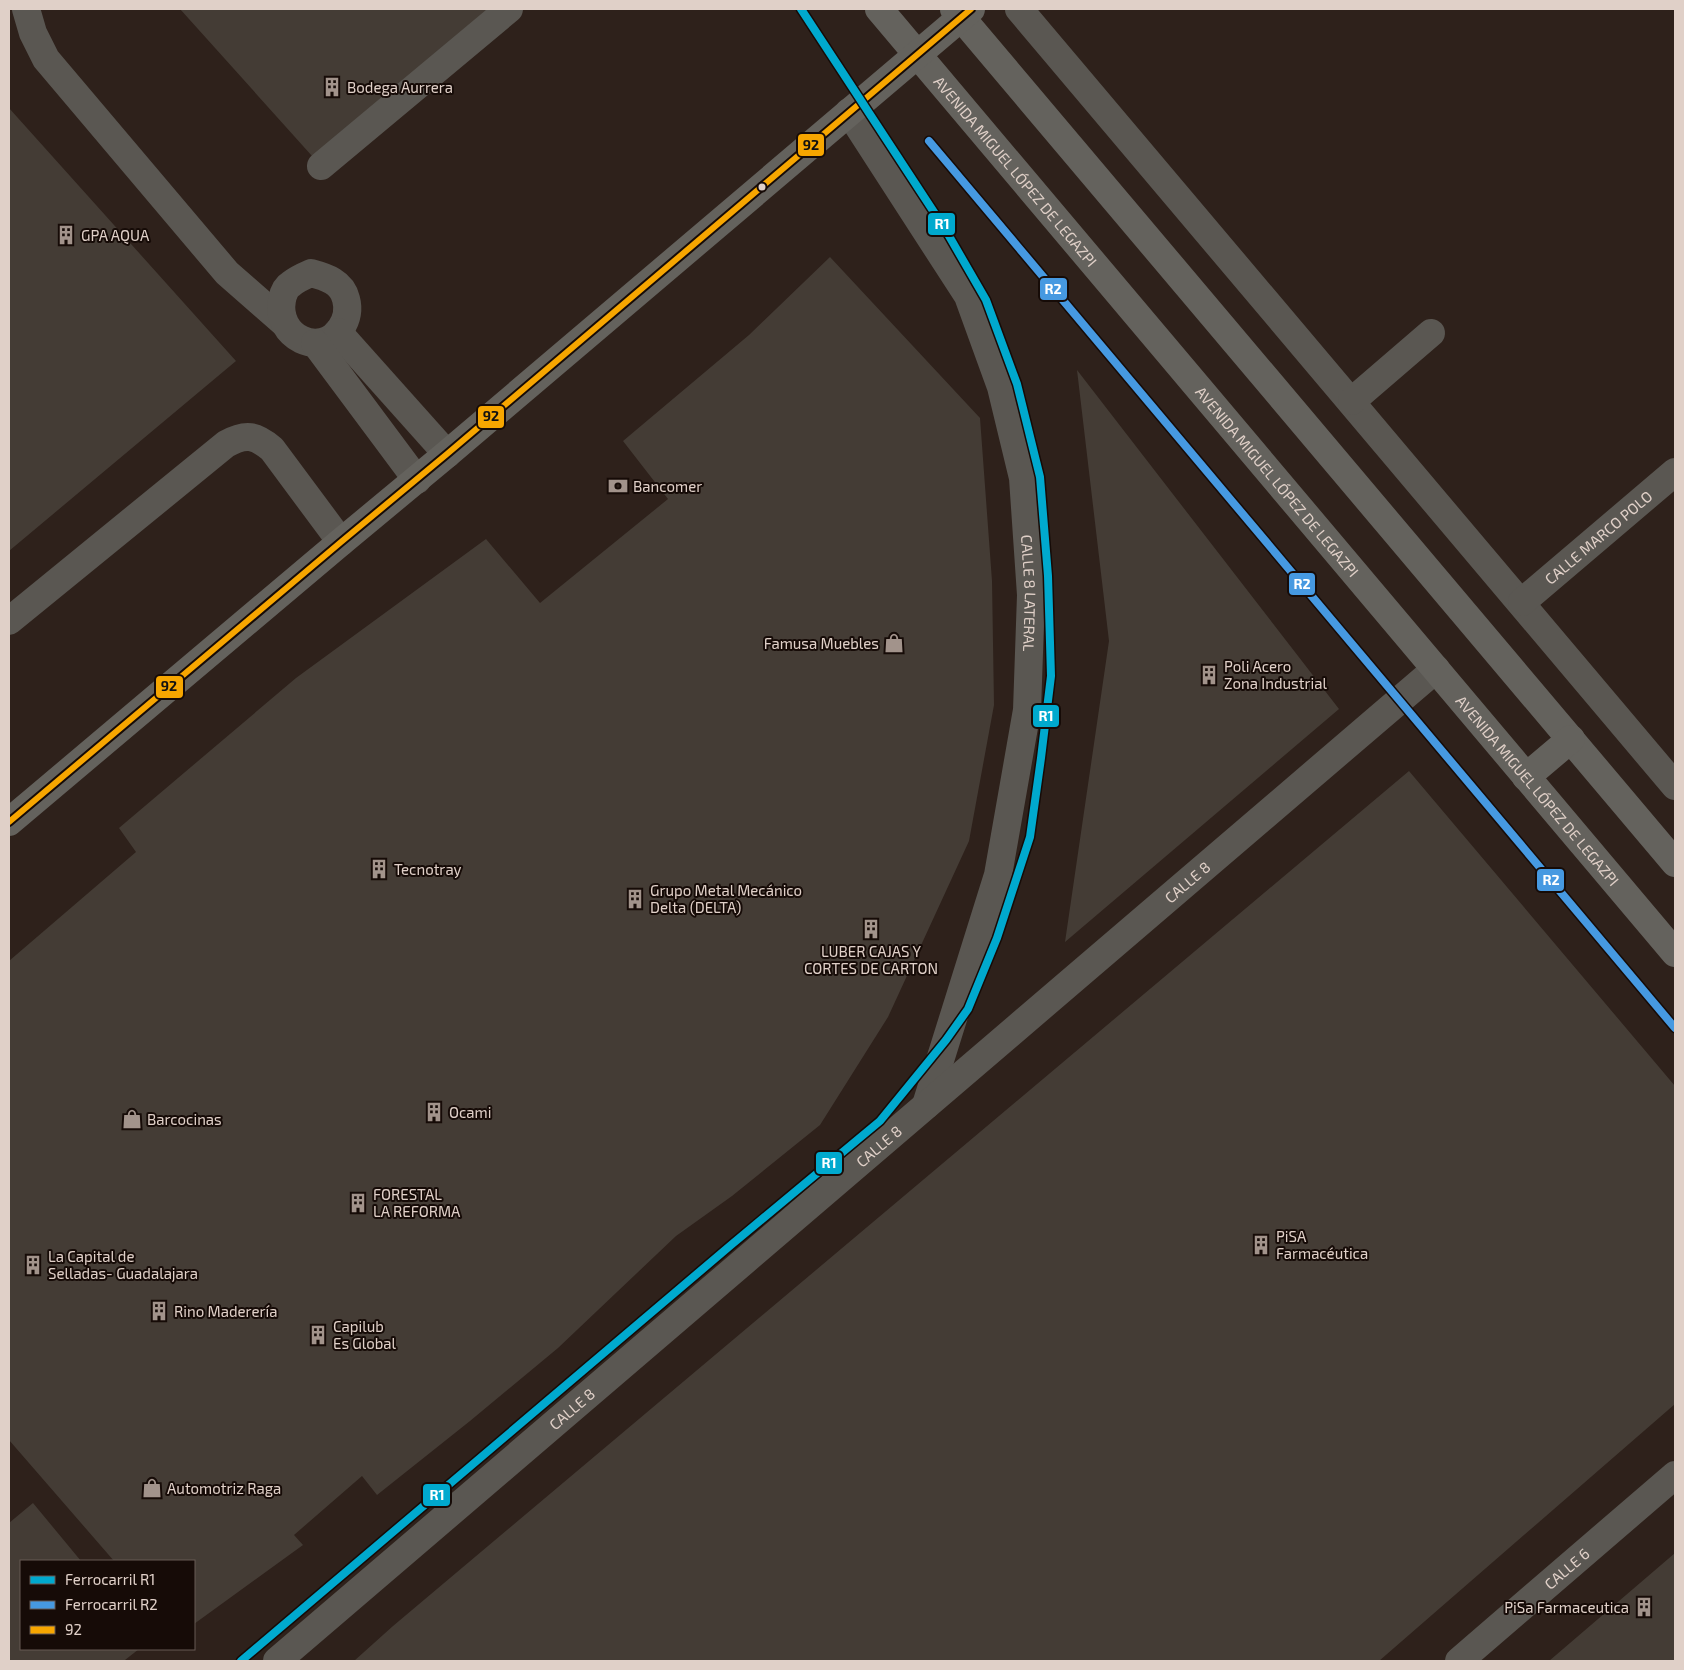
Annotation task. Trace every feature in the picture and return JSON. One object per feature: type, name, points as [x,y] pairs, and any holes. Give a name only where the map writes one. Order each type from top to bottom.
[{"type":"main road","name":"AVENIDA MIGUEL LÓPEZ DE LEGAZPI","points":[[879,9],[1675,953]]},
{"type":"main road","points":[[9,822],[417,480],[918,54],[962,12],[1675,863]]},
{"type":"main road","points":[[1526,777],[1571,739]]},
{"type":"street","points":[[26,9],[33,33],[46,59],[227,273],[283,322],[290,333],[302,340],[327,337],[346,321],[348,308],[345,295],[338,284],[326,277],[311,273],[300,277],[289,285],[282,296],[280,309],[283,322]]},
{"type":"street","points":[[321,166],[509,9]]},
{"type":"street","points":[[1019,9],[1522,602],[1675,786]]},
{"type":"street","name":"CALLE 8 LATERAL","points":[[849,112],[968,296],[1001,387],[1023,478],[1031,595],[1027,710],[998,875],[926,1105]]},
{"type":"street","points":[[1352,402],[1431,333]]},
{"type":"street","points":[[327,337],[447,454]]},
{"type":"street","points":[[327,337],[417,480]]},
{"type":"street","points":[[9,621],[226,444],[238,437],[251,437],[263,442],[272,449],[341,542]]},
{"type":"street","name":"CALLE MARCO POLO","points":[[1522,602],[1675,472]]},
{"type":"street","name":"CALLE 8","points":[[277,1661],[1436,669]]},
{"type":"street","name":"CALLE 6","points":[[1459,1661],[1675,1475]]},
{"type":"building","name":"Bodega Aurrera","points":[[180,9],[505,9],[321,166]]},
{"type":"building","name":"GPA AQUA","points":[[9,108],[236,361],[9,551]]},
{"type":"building","points":[[830,257],[980,418],[992,581],[994,705],[969,841],[888,1017],[820,1125],[732,1196],[676,1236],[558,1348],[470,1421],[377,1495],[362,1476],[294,1535],[303,1545],[195,1623],[195,1560],[113,1560],[9,1440],[9,961],[136,852],[119,828],[296,678],[486,539],[540,603],[668,499],[623,441],[749,335]]},
{"type":"building","name":"Poli Acero Zona Industrial","points":[[1077,370],[1339,709],[1065,942],[1109,641]]},
{"type":"building","name":"PiSA Farmacéutica","points":[[1409,771],[1675,1086],[1675,1404],[1379,1661],[354,1661],[393,1626]]},
{"type":"building","points":[[33,1503],[80,1560],[20,1560],[20,1650],[138,1650],[126,1661],[9,1661],[9,1523]]},
{"type":"building","name":"PiSa Farmaceutica","points":[[1675,1553],[1675,1661],[1549,1661]]},
{"type":"rail line","name":"R1","points":[[241,1661],[880,1121],[946,1040],[968,1009],[997,938],[1030,837],[1051,676],[1048,576],[1040,477],[1017,384],[986,300],[945,229],[801,9]]},
{"type":"rail line","name":"R2","points":[[929,141],[1675,1028]]},
{"type":"transit line","name":"92","points":[[9,822],[447,454],[971,9]]},
{"type":"place","name":"Bodega Aurrera","points":[[332,87]]},
{"type":"place","name":"GPA AQUA","points":[[66,235]]},
{"type":"place","name":"Bancomer","points":[[618,486]]},
{"type":"place","name":"Famusa Muebles","points":[[894,643]]},
{"type":"place","name":"Poli Acero Zona Industrial","points":[[1209,675]]},
{"type":"place","name":"Tecnotray","points":[[379,869]]},
{"type":"place","name":"Grupo Metal Mecánico Delta (DELTA)","points":[[635,899]]},
{"type":"place","name":"LUBER CAJAS Y CORTES DE CARTON","points":[[871,929]]},
{"type":"place","name":"Ocami","points":[[434,1112]]},
{"type":"place","name":"Barcocinas","points":[[132,1119]]},
{"type":"place","name":"FORESTAL LA REFORMA","points":[[358,1203]]},
{"type":"place","name":"PiSA Farmacéutica","points":[[1261,1245]]},
{"type":"place","name":"La Capital de Selladas- Guadalajara","points":[[33,1265]]},
{"type":"place","name":"Rino Maderería","points":[[159,1311]]},
{"type":"place","name":"Capilub Es Global","points":[[318,1335]]},
{"type":"place","name":"Automotriz Raga","points":[[152,1488]]},
{"type":"place","name":"PiSa Farmaceutica","points":[[1644,1607]]}]
